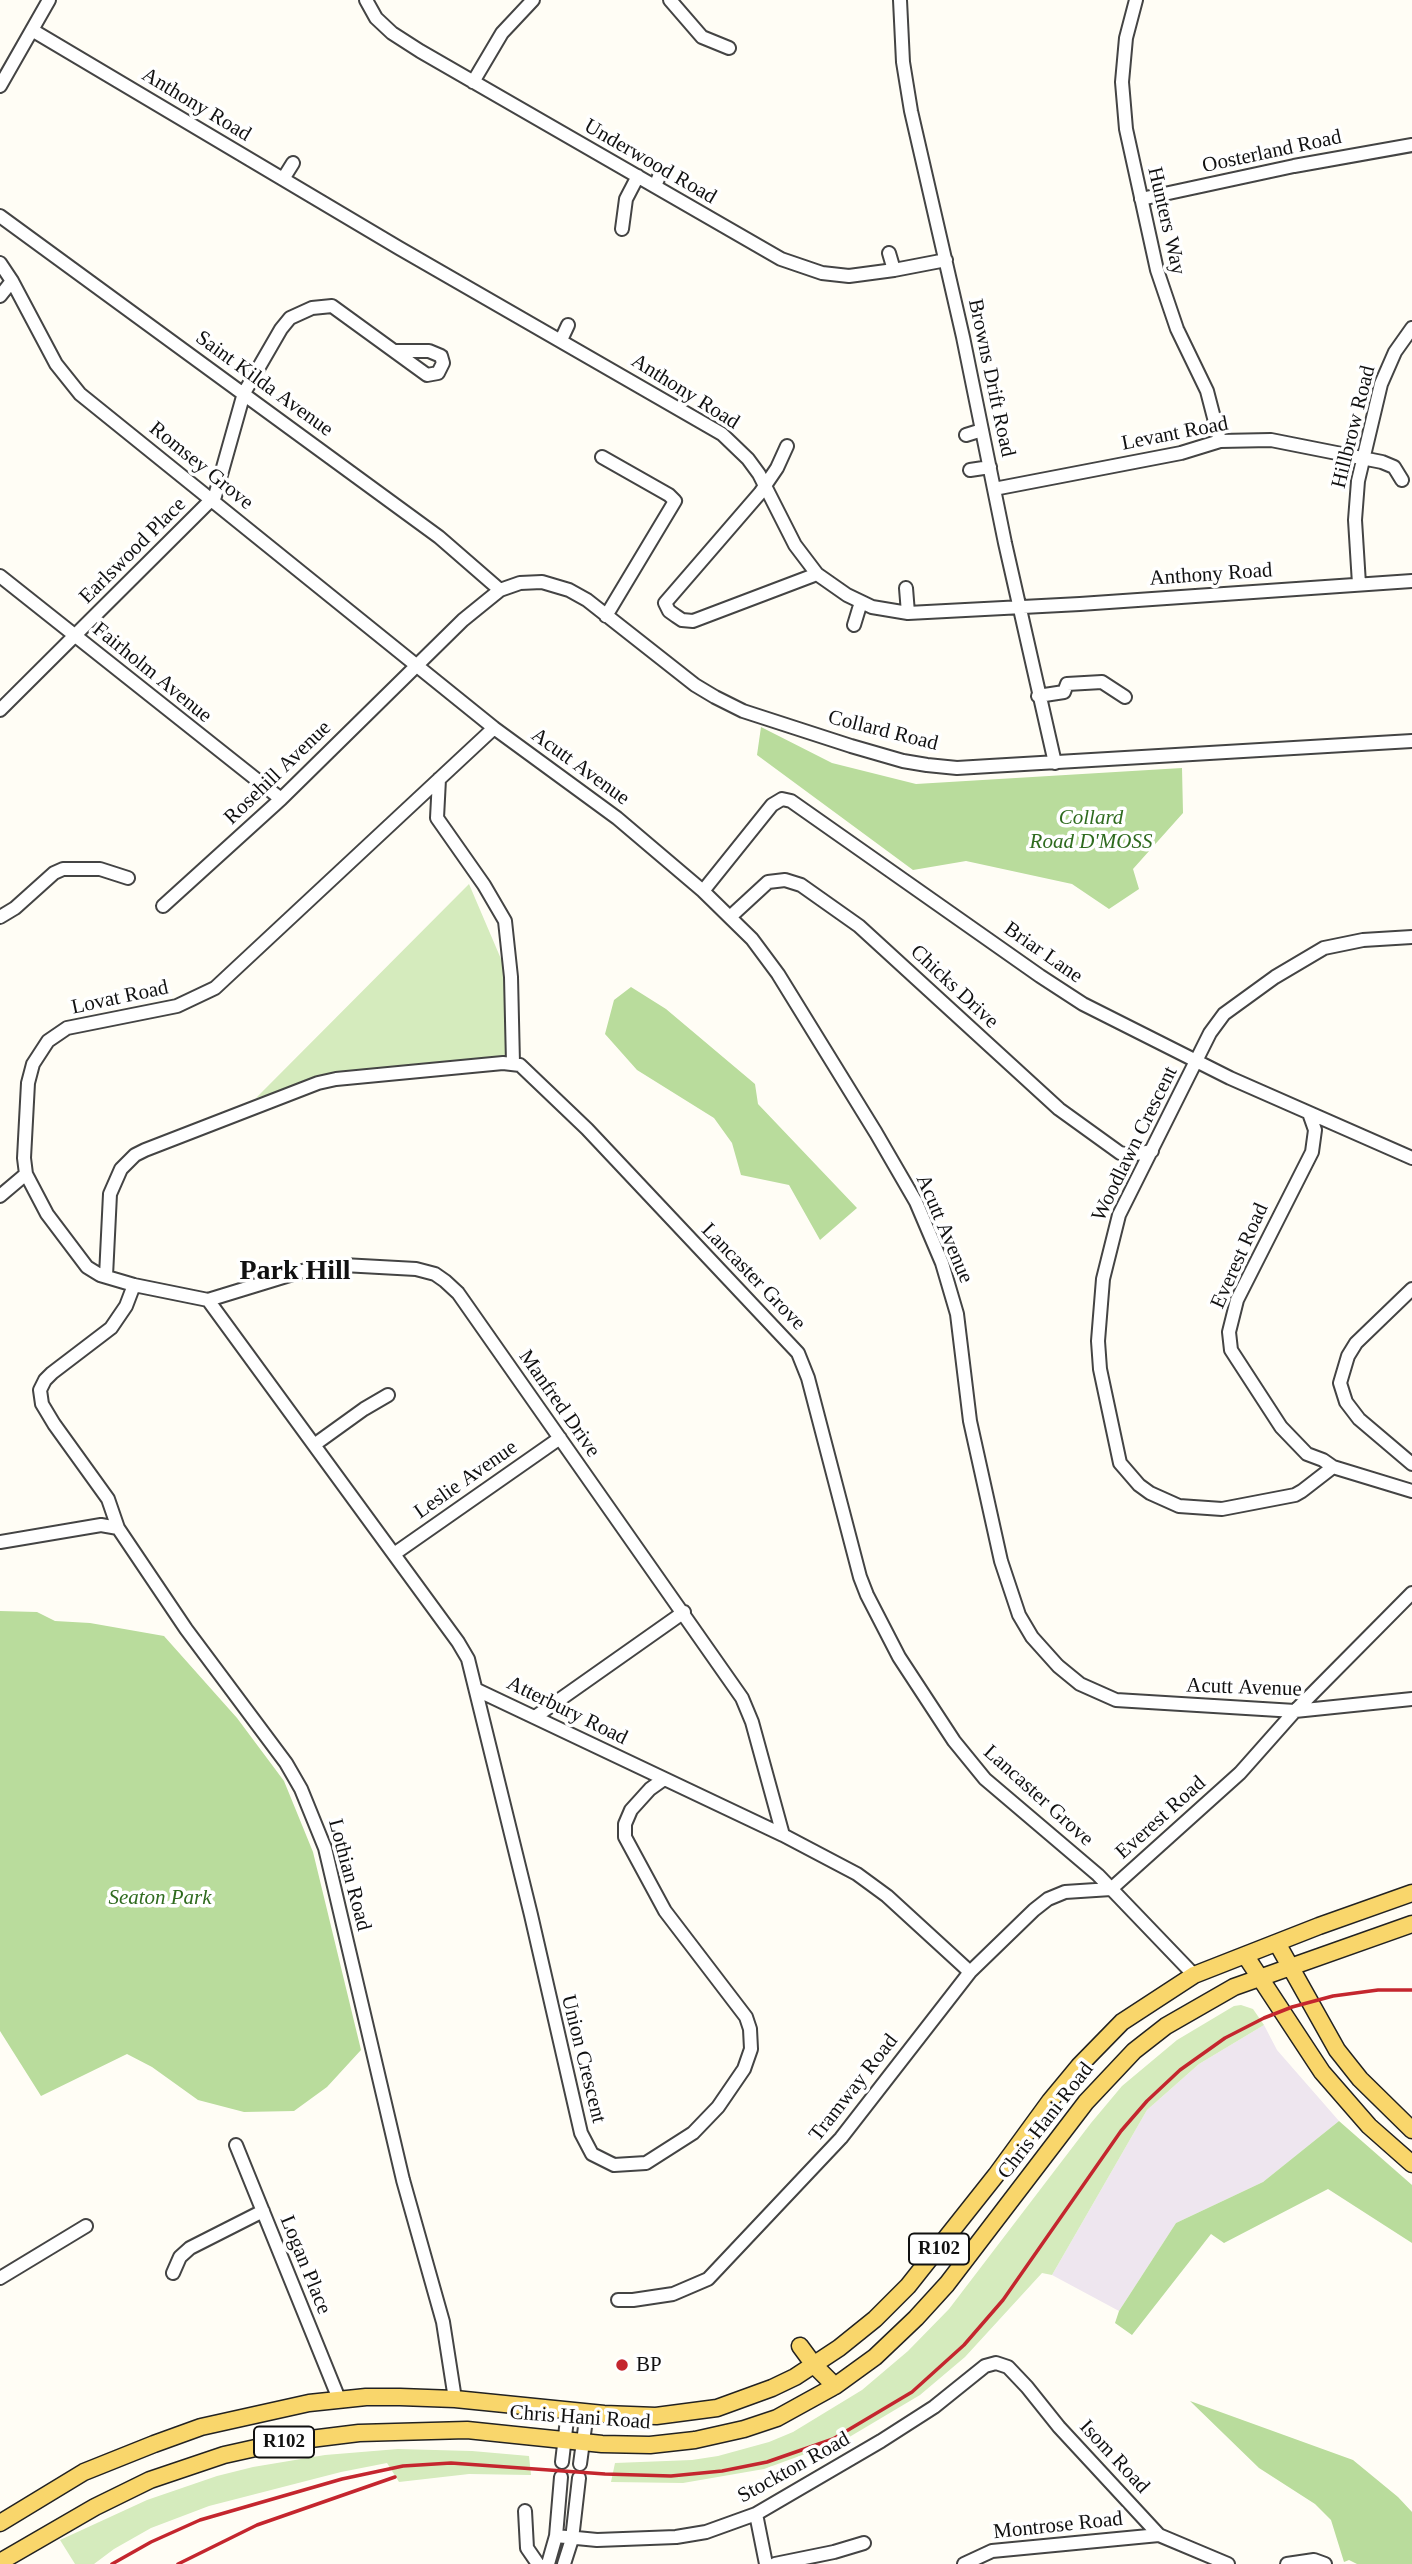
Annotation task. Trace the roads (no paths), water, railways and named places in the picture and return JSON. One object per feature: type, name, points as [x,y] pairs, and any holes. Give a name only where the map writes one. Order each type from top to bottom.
[{"type":"main road","name":"Chris Hani Road","points":[[0,2523],[85,2472],[154,2444],[201,2427],[250,2415],[339,2399],[455,2399],[568,2411],[656,2416],[717,2408],[772,2388],[839,2348],[875,2319],[908,2286],[996,2175],[1050,2101],[1111,2032],[1152,2001],[1194,1975],[1319,1926],[1412,1894]]},
{"type":"main road","name":"Chris Hani Road","points":[[0,2562],[95,2507],[150,2480],[224,2455],[278,2443],[359,2433],[467,2430],[583,2442],[650,2445],[695,2440],[777,2418],[835,2385],[874,2357],[916,2318],[947,2284],[1086,2102],[1134,2051],[1194,2008],[1234,1987],[1412,1924]]},
{"type":"main road","points":[[1277,1944],[1337,2050],[1360,2079],[1412,2130]]},
{"type":"main road","points":[[1245,1955],[1258,1979],[1322,2072],[1346,2102],[1412,2164]]},
{"type":"main road","points":[[996,2175],[1003,2184],[1005,2195],[1002,2211]]},
{"type":"main road","points":[[800,2346],[814,2365],[835,2385]]},
{"type":"street","points":[[0,86],[49,0]]},
{"type":"street","name":"Underwood Road","points":[[366,0],[376,18],[392,33],[781,259],[803,268],[849,276],[946,260]]},
{"type":"street","points":[[473,82],[502,33],[533,0]]},
{"type":"street","points":[[670,0],[702,37],[729,48]]},
{"type":"street","name":"Browns Drift Road","points":[[900,0],[903,62],[911,111],[946,260],[1038,696],[1055,763]]},
{"type":"street","name":"Hunters Way","points":[[1136,0],[1126,38],[1122,82],[1126,129],[1157,270],[1171,315],[1207,391],[1220,441]]},
{"type":"street","name":"Anthony Road","points":[[32,30],[722,434],[748,459],[795,545],[817,574],[829,584],[872,607],[908,613],[1412,582]]},
{"type":"street","name":"Oosterland Road","points":[[1141,199],[1294,166],[1412,145]]},
{"type":"street","points":[[283,179],[293,163]]},
{"type":"street","points":[[655,186],[661,172]]},
{"type":"street","points":[[622,229],[626,199],[638,176]]},
{"type":"street","name":"Saint Kilda Avenue","points":[[2,221],[244,393],[439,537],[500,590]]},
{"type":"street","points":[[889,253],[894,270]]},
{"type":"street","name":"Romsey Grove","points":[[0,263],[56,364],[80,394],[418,666]]},
{"type":"street","points":[[0,296],[12,281]]},
{"type":"street","name":"Earlswood Place","points":[[0,710],[212,500],[220,482],[244,393],[281,328],[290,318],[312,307],[332,306],[396,351]]},
{"type":"street","points":[[561,340],[568,325]]},
{"type":"street","name":"Hillbrow Road","points":[[1359,584],[1355,502],[1364,458],[1386,372],[1395,352],[1412,328]]},
{"type":"street","points":[[966,435],[982,430]]},
{"type":"street","name":"Levant Road","points":[[994,489],[1181,453],[1220,441],[1271,440],[1364,458],[1390,465],[1396,469],[1402,480]]},
{"type":"street","points":[[787,446],[765,486],[667,598],[666,607],[682,620],[693,621],[817,574]]},
{"type":"street","points":[[602,457],[675,501],[606,616]]},
{"type":"street","points":[[970,470],[990,467]]},
{"type":"street","name":"Fairholm Avenue","points":[[0,576],[281,799]]},
{"type":"street","name":"Collard Road","points":[[418,666],[463,620],[500,590],[532,582],[555,584],[587,600],[715,697],[743,711],[903,761],[957,768],[1412,741]]},
{"type":"street","points":[[906,588],[908,613]]},
{"type":"street","points":[[855,625],[860,602]]},
{"type":"street","name":"Acutt Avenue","points":[[418,666],[494,728],[617,818],[703,891],[752,939],[778,974],[876,1133],[921,1214],[942,1263],[957,1314],[970,1421],[1001,1561],[1019,1615],[1032,1637],[1058,1666],[1080,1684],[1116,1700],[1295,1711],[1412,1699]]},
{"type":"street","name":"Rosehill Avenue","points":[[163,906],[281,799],[418,666]]},
{"type":"street","points":[[1038,696],[1064,691],[1067,684],[1102,682],[1125,697]]},
{"type":"street","name":"Lovat Road","points":[[106,1276],[87,1267],[47,1214],[26,1174],[24,1158],[28,1083],[33,1065],[48,1041],[67,1028],[177,1006],[215,988],[494,728]]},
{"type":"street","points":[[208,1300],[134,1285],[106,1276],[110,1194],[121,1169],[135,1155],[318,1083],[336,1079],[513,1063],[511,977],[505,920],[491,894],[437,818],[439,779]]},
{"type":"street","name":"Briar Lane","points":[[703,891],[772,805],[782,799],[791,801],[1069,995],[1196,1061],[1412,1158]]},
{"type":"street","points":[[0,917],[15,908],[54,873],[63,869],[100,869],[128,878]]},
{"type":"street","name":"Chicks Drive","points":[[730,917],[768,882],[785,880],[801,885],[859,926],[1059,1109],[1120,1153],[1130,1155],[1152,1151]]},
{"type":"street","name":"Woodlawn Crescent","points":[[1333,1467],[1302,1492],[1284,1498],[1222,1508],[1190,1508],[1150,1493],[1126,1473],[1120,1463],[1100,1368],[1098,1342],[1103,1279],[1119,1214],[1210,1033],[1224,1014],[1309,955],[1342,943],[1412,937]]},
{"type":"street","name":"Lancaster Grove","points":[[513,1063],[527,1070],[587,1129],[798,1353],[804,1364],[821,1422],[860,1577],[880,1624],[898,1657],[946,1731],[975,1768],[1045,1831],[1086,1863],[1194,1975]]},
{"type":"street","name":"Everest Road","points":[[1309,1113],[1315,1130],[1310,1158],[1237,1300],[1229,1339],[1234,1358],[1281,1427],[1307,1454],[1333,1467],[1412,1490]]},
{"type":"street","points":[[0,1196],[26,1174]]},
{"type":"street","name":"Manfred Drive","points":[[208,1300],[329,1265],[416,1269],[435,1274],[458,1293],[742,1698],[749,1713],[783,1835]]},
{"type":"street","points":[[0,1542],[101,1525],[118,1528],[108,1499],[54,1424],[42,1404],[40,1390],[52,1373],[111,1328],[127,1306],[134,1285]]},
{"type":"street","points":[[1412,1289],[1356,1343],[1341,1372],[1340,1383],[1346,1402],[1359,1419],[1412,1464]]},
{"type":"street","name":"Atterbury Road","points":[[208,1300],[463,1648],[477,1690],[783,1835],[874,1885],[970,1972]]},
{"type":"street","points":[[314,1445],[388,1395]]},
{"type":"street","name":"Leslie Avenue","points":[[394,1554],[560,1438]]},
{"type":"street","name":"Lothian Road","points":[[118,1528],[186,1629],[286,1763],[317,1825],[343,1923],[403,2179],[443,2322],[455,2399]]},
{"type":"street","name":"Everest Road","points":[[1111,1889],[1231,1781],[1295,1711],[1412,1593]]},
{"type":"street","points":[[535,1717],[684,1612]]},
{"type":"street","name":"Union Crescent","points":[[477,1690],[581,2133],[592,2154],[614,2165],[646,2163],[693,2133],[718,2107],[744,2069],[751,2049],[746,2017],[665,1911],[625,1837],[625,1824],[631,1810],[650,1789],[664,1779]]},
{"type":"street","name":"Tramway Road","points":[[618,2300],[673,2294],[698,2285],[723,2265],[853,2123],[970,1972],[1048,1899],[1072,1891],[1111,1889]]},
{"type":"street","name":"Logan Place","points":[[236,2145],[339,2399]]},
{"type":"street","points":[[173,2273],[180,2257],[190,2248],[263,2211]]},
{"type":"street","points":[[0,2278],[86,2226]]},
{"type":"street","name":"Isom Road","points":[[985,2366],[996,2363],[1008,2367],[1159,2535],[1228,2564]]},
{"type":"street","name":"Stockton Road","points":[[556,2536],[622,2540],[695,2535],[756,2514],[881,2441],[933,2407],[985,2366]]},
{"type":"street","points":[[562,2462],[568,2411]]},
{"type":"street","points":[[580,2464],[587,2412]]},
{"type":"street","points":[[548,2564],[556,2536],[561,2477]]},
{"type":"street","points":[[564,2564],[572,2539],[579,2478]]},
{"type":"street","points":[[525,2511],[528,2553],[538,2564]]},
{"type":"street","points":[[756,2514],[766,2564]]},
{"type":"street","name":"Montrose Road","points":[[964,2564],[992,2551],[1159,2535]]},
{"type":"street","points":[[775,2564],[864,2543]]},
{"type":"street","points":[[1287,2564],[1314,2560],[1325,2564]]},
{"type":"railway","points":[[112,2564],[151,2542],[200,2520],[342,2479],[403,2466],[451,2463],[671,2476],[722,2471],[767,2462],[833,2439],[912,2392],[964,2345],[1003,2300],[1121,2131],[1147,2101],[1180,2070],[1225,2038],[1292,2007],[1333,1996],[1378,1990],[1412,1990]]},
{"type":"railway","points":[[178,2564],[257,2525],[395,2477]]},
{"type":"place","name":"BP","points":[[622,2365]]},
{"type":"district","name":"Park Hill","points":[[295,1272]]},
{"type":"park label","name":"Collard Road D'MOSS","points":[[1091,830]]},
{"type":"park label","name":"Seaton Park","points":[[160,1898]]}]
